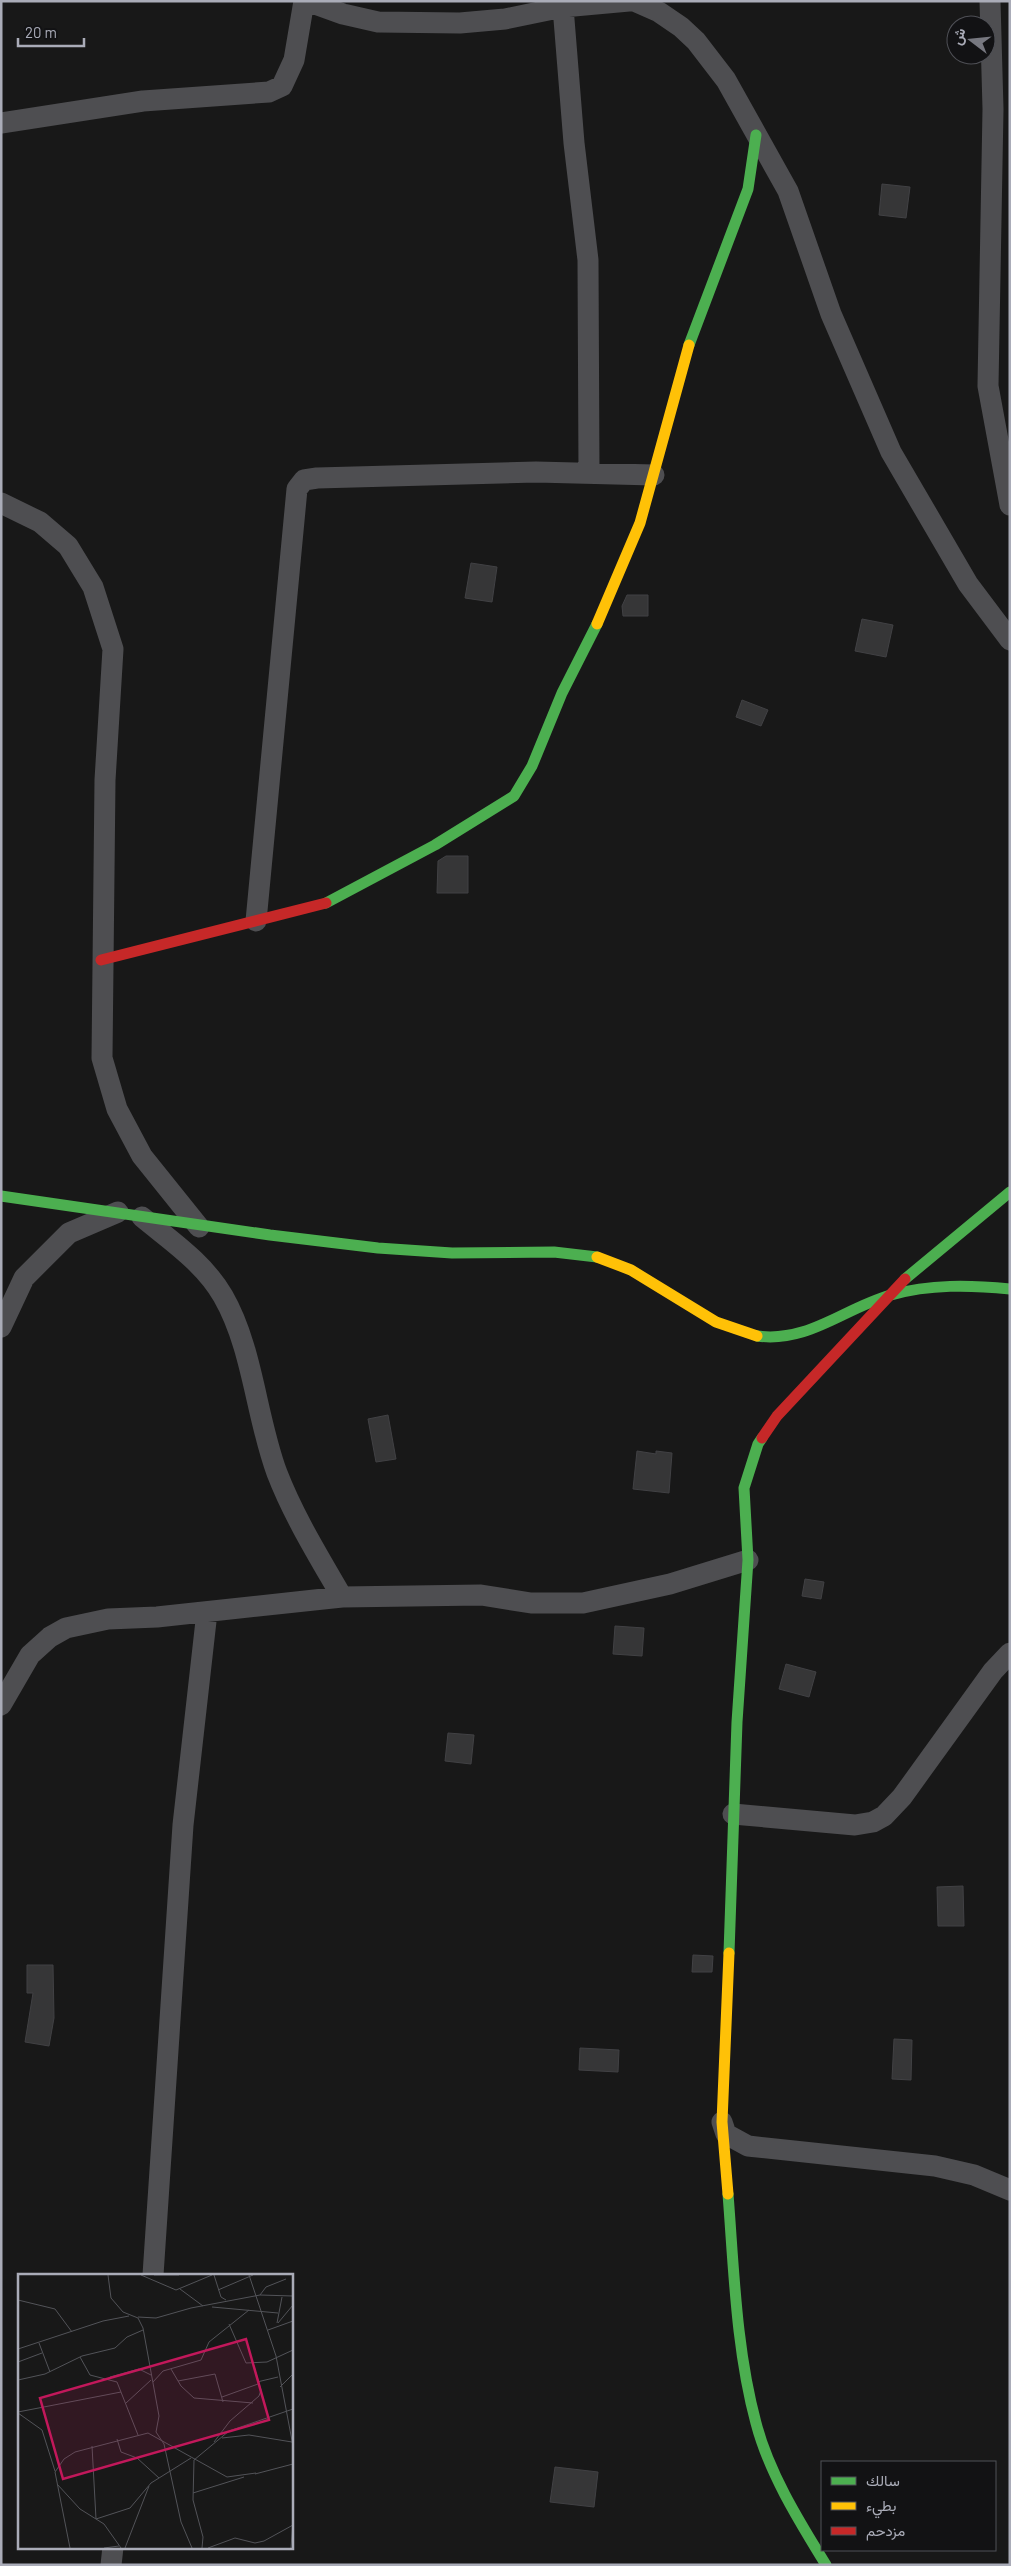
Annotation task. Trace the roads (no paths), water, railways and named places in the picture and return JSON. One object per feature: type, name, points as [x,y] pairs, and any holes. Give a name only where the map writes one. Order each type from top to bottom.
[{"type":"street","points":[[1,123],[143,101],[269,92],[282,86],[294,60],[306,1],[343,14],[378,22],[460,23],[505,19],[536,7],[563,7],[629,1]]},
{"type":"street","points":[[634,1],[659,12],[696,41],[726,80],[788,191],[831,314],[891,452],[968,584],[1010,640]]},
{"type":"street","points":[[990,1],[993,109],[988,386],[1010,505]]},
{"type":"street","points":[[563,7],[574,143],[588,260],[589,474]]},
{"type":"street","points":[[101,960],[333,901],[435,845],[514,796],[532,766],[562,693],[602,612],[640,523],[691,339],[748,189],[756,135]]},
{"type":"street","points":[[256,921],[297,489],[304,480],[482,473],[654,475]]},
{"type":"street","points":[[1,502],[40,522],[68,546],[93,587],[114,649],[105,780],[101,960],[102,1058],[117,1109],[142,1156],[199,1227]]},
{"type":"street","points":[[826,2565],[786,2499],[756,2424],[741,2347],[722,2122],[723,2058],[733,1886],[733,1814],[748,1560],[744,1488],[758,1444],[777,1416],[906,1278],[1010,1192]]},
{"type":"street","points":[[1,1196],[118,1212],[199,1227],[435,1253],[562,1252],[598,1256],[631,1270],[671,1296],[739,1333],[772,1338],[795,1337],[889,1296],[936,1286],[1010,1289]]},
{"type":"street","points":[[1,1326],[24,1278],[69,1233],[118,1212]]},
{"type":"street","points":[[142,1217],[197,1263],[223,1296],[240,1336],[264,1438],[278,1475],[291,1507],[342,1597]]},
{"type":"street","points":[[1,1705],[30,1655],[66,1628],[108,1619],[207,1612],[342,1597],[481,1595],[531,1603],[582,1603],[670,1584],[748,1560]]},
{"type":"street","points":[[153,2274],[183,1825],[207,1612]]},
{"type":"street","points":[[733,1814],[855,1825],[872,1822],[884,1816],[902,1797],[993,1671],[1010,1653]]},
{"type":"street","points":[[722,2122],[726,2134],[748,2146],[935,2166],[974,2175],[1010,2190]]},
{"type":"street","points":[[111,2565],[113,2548]]}]
